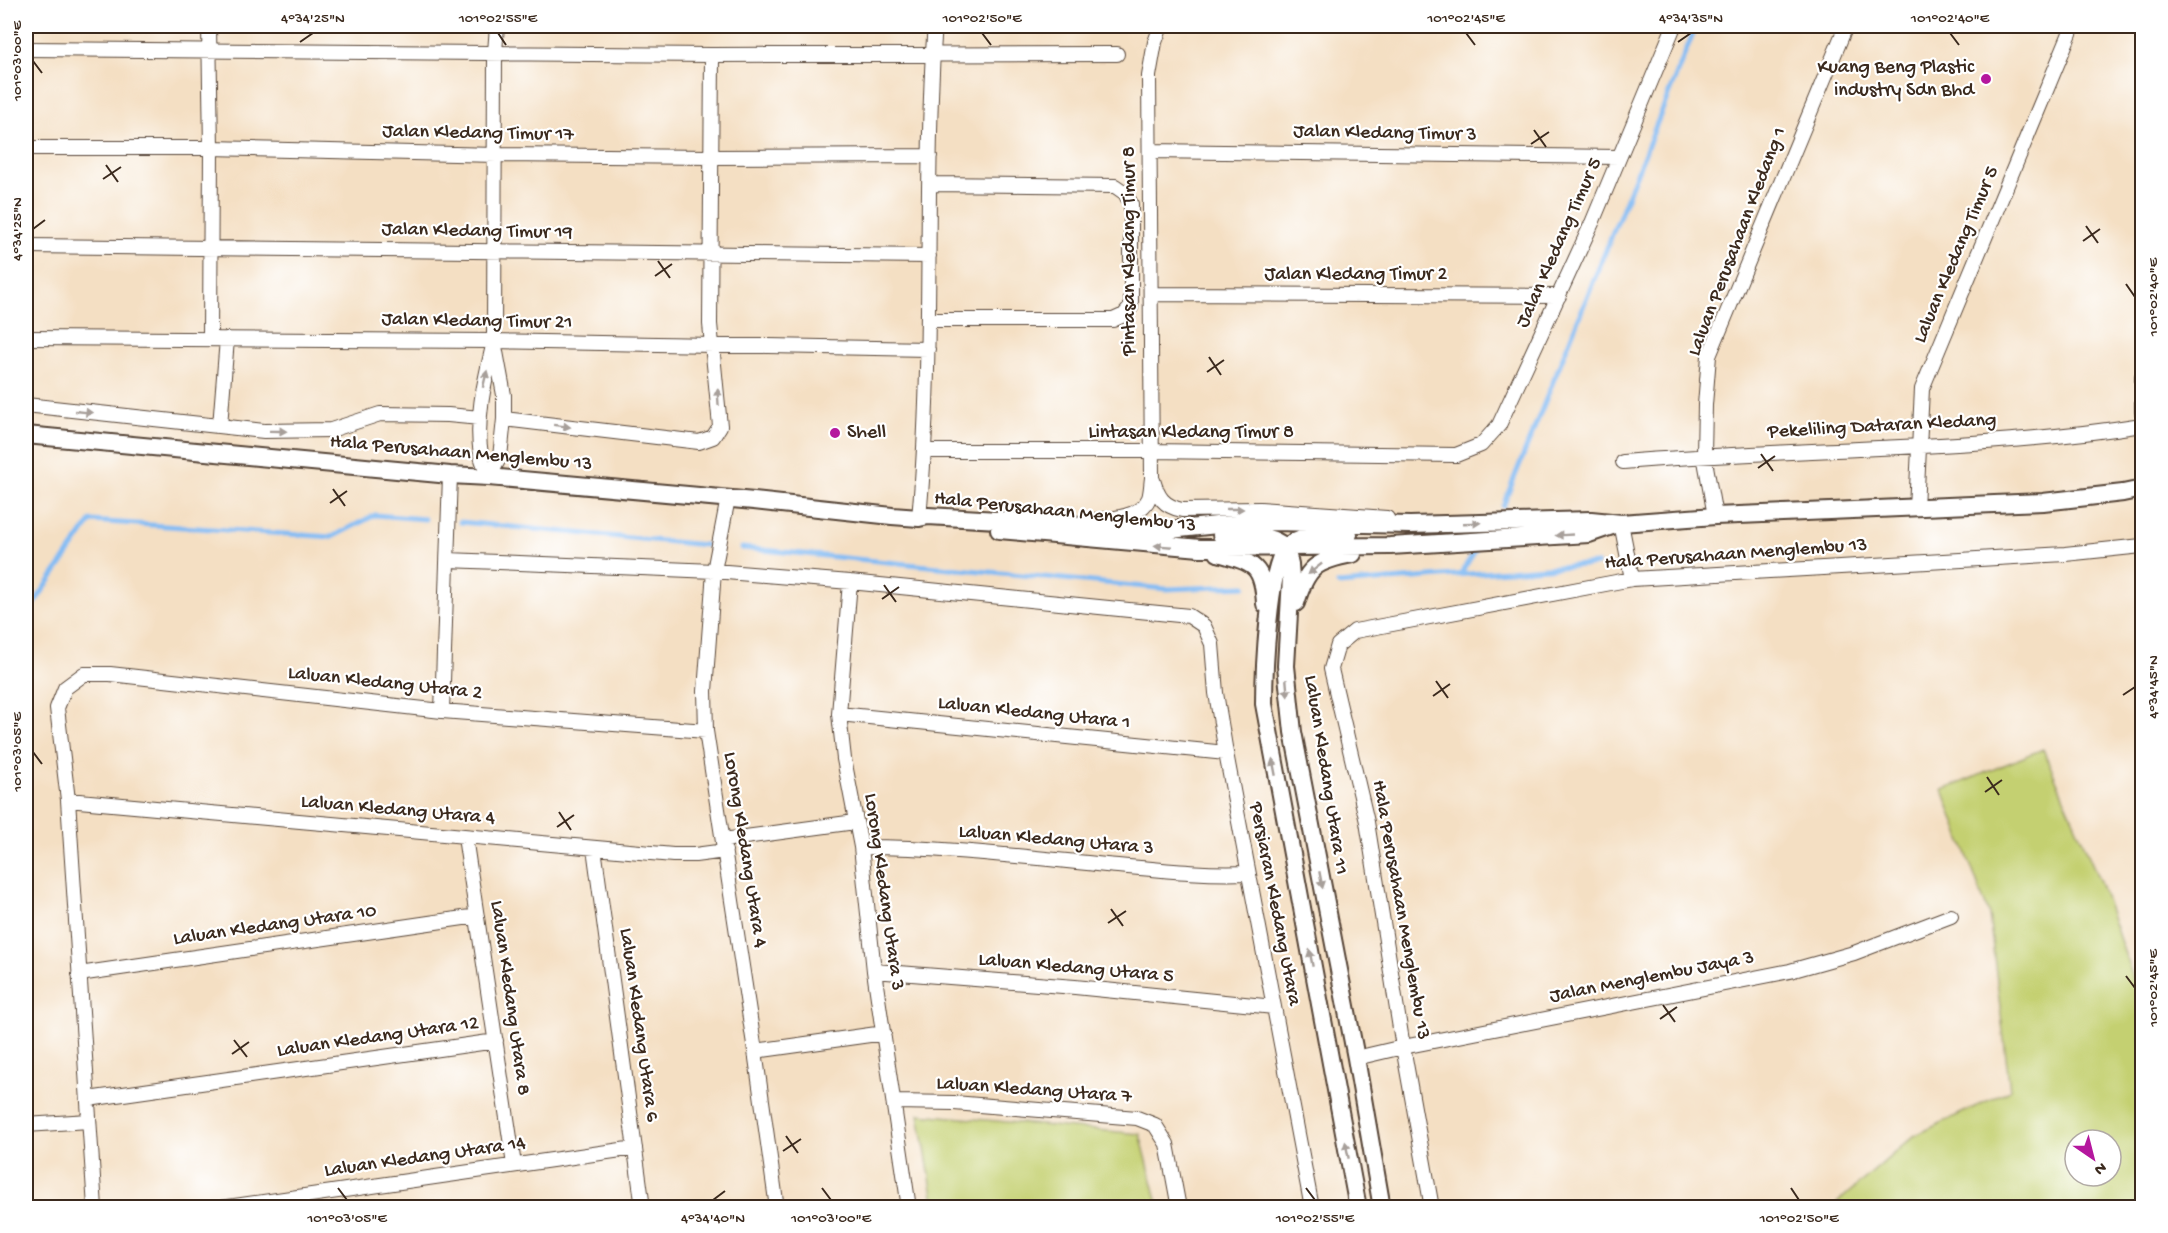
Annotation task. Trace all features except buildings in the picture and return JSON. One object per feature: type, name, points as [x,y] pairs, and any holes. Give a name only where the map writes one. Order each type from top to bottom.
[{"type":"street","points":[[209,26],[210,339]]},
{"type":"street","points":[[489,477],[500,457],[504,419],[504,395],[494,341],[497,26]]},
{"type":"street","points":[[919,518],[925,451],[932,55],[935,26]]},
{"type":"street","name":"Pintasan Kledang Timur 8","points":[[1058,523],[1128,516],[1149,499],[1152,478],[1152,294],[1149,76],[1155,42],[1161,26]]},
{"type":"street","name":"Jalan Kledang Timur 5","points":[[1456,455],[1481,445],[1499,425],[1559,296],[1674,26]]},
{"type":"street","name":"Laluan Perusahaan Kledang 1","points":[[1715,516],[1704,455],[1709,356],[1846,26]]},
{"type":"street","name":"Laluan Kledang Timur 5","points":[[1916,508],[1922,389],[2073,26]]},
{"type":"street","points":[[26,49],[712,55],[1117,54]]},
{"type":"street","points":[[504,419],[699,442],[713,437],[720,426],[710,324],[712,55]]},
{"type":"street","name":"Jalan Kledang Timur 17","points":[[26,148],[211,148],[496,155],[711,157],[930,156]]},
{"type":"street","name":"Jalan Kledang Timur 3","points":[[1150,151],[1619,157]]},
{"type":"street","points":[[928,320],[1113,320],[1124,315],[1131,308],[1131,204],[1125,193],[1115,186],[930,184]]},
{"type":"street","name":"Jalan Kledang Timur 19","points":[[26,246],[928,256]]},
{"type":"street","name":"Jalan Kledang Timur 2","points":[[1152,294],[1559,296]]},
{"type":"street","name":"Jalan Kledang Timur 21","points":[[26,338],[494,341],[928,349]]},
{"type":"street","points":[[220,426],[227,339]]},
{"type":"street","points":[[489,477],[481,455],[480,417],[482,392],[494,341]]},
{"type":"street","points":[[2142,376],[2142,412]]},
{"type":"street","points":[[26,405],[264,431],[331,430],[380,414],[480,417]]},
{"type":"street","name":"Pekeliling Dataran Kledang","points":[[1623,462],[1704,455],[1918,447],[2106,430],[2142,424]]},
{"type":"street","name":"Hala Perusahaan Menglembu 13","points":[[26,435],[450,475],[728,498],[892,516],[1058,523],[1170,531],[1217,525],[1274,522],[1441,525],[1591,520],[1620,523],[1715,516],[2043,502],[2142,489]]},
{"type":"street","name":"Lintasan Kledang Timur 8","points":[[925,451],[1456,455]]},
{"type":"street","points":[[442,711],[450,475]]},
{"type":"street","name":"Pintasan Kledang Timur 8","points":[[1152,478],[1157,495],[1164,503],[1182,510],[1260,509],[1308,514],[1369,516],[1441,525]]},
{"type":"street","name":"Lorong Kledang Utara 4","points":[[728,498],[714,571],[705,692],[706,731],[777,1208]]},
{"type":"street","name":"Hala Perusahaan Menglembu 13","points":[[919,518],[927,523],[1200,549],[1390,546],[1588,534],[1620,523]]},
{"type":"street","points":[[1620,523],[1632,579]]},
{"type":"street","points":[[1358,1208],[1266,724],[1264,679],[1267,629],[1276,573],[1286,548],[1294,542],[1311,535],[1376,532],[1410,525]]},
{"type":"street","points":[[1170,531],[1212,535],[1252,535],[1271,538],[1286,548]]},
{"type":"street","points":[[1287,630],[1302,583],[1308,573],[1331,558],[1390,546]]},
{"type":"street","name":"Hala Perusahaan Menglembu 13","points":[[1432,1208],[1403,1047],[1367,822],[1331,669],[1338,645],[1355,631],[1632,579],[2065,554],[2142,546]]},
{"type":"street","name":"Laluan Kledang Utara 11","points":[[1286,548],[1291,578],[1286,674],[1293,732],[1356,1058],[1382,1208]]},
{"type":"street","points":[[1200,549],[1242,561],[1257,570],[1264,588],[1267,629]]},
{"type":"street","points":[[448,560],[714,571],[850,582]]},
{"type":"street","name":"Persiaran Kledang Utara","points":[[850,582],[1189,616],[1204,626],[1212,644],[1216,693],[1247,873],[1312,1208]]},
{"type":"street","name":"Lorong Kledang Utara 3","points":[[850,582],[839,714],[844,759],[861,847],[874,971],[909,1208]]},
{"type":"street","name":"Laluan Kledang Utara 2","points":[[68,800],[57,708],[65,688],[84,674],[110,674],[442,711],[706,731]]},
{"type":"street","name":"Laluan Kledang Utara 1","points":[[839,714],[1226,753]]},
{"type":"street","points":[[68,800],[95,1208]]},
{"type":"street","name":"Laluan Kledang Utara 4","points":[[68,800],[673,855],[695,855],[724,845],[855,822]]},
{"type":"street","name":"Laluan Kledang Utara 8","points":[[465,837],[514,1165]]},
{"type":"street","name":"Laluan Kledang Utara 3","points":[[861,847],[916,848],[1190,873],[1247,873]]},
{"type":"street","name":"Laluan Kledang Utara 6","points":[[594,848],[644,1208]]},
{"type":"street","name":"Laluan Kledang Utara 10","points":[[80,974],[477,916]]},
{"type":"street","name":"Jalan Menglembu Jaya 3","points":[[1356,1058],[1790,971],[1854,953],[1951,916]]},
{"type":"street","name":"Laluan Kledang Utara 5","points":[[874,971],[1075,987],[1274,1007]]},
{"type":"street","points":[[755,1051],[884,1033]]},
{"type":"street","name":"Laluan Kledang Utara 12","points":[[88,1099],[496,1041]]},
{"type":"street","name":"Laluan Kledang Utara 7","points":[[894,1102],[954,1103],[1137,1118],[1155,1125],[1167,1144],[1179,1208]]},
{"type":"street","points":[[26,1125],[89,1121]]},
{"type":"street","name":"Laluan Kledang Utara 14","points":[[221,1208],[635,1148]]},
{"type":"green space","points":[[2043,749],[2100,882],[2142,1004],[2142,1207],[1838,1207],[1837,1203],[1914,1136],[2010,1090],[1989,915],[1943,790]]},
{"type":"green space","points":[[919,1114],[1140,1134],[1159,1207],[935,1207]]},
{"type":"waterway","points":[[1503,506],[1696,26]]},
{"type":"waterway","points":[[26,615],[91,521],[332,537],[375,515],[425,519]]},
{"type":"waterway","points":[[460,522],[705,545]]},
{"type":"waterway","points":[[742,548],[1166,589],[1245,586]]},
{"type":"waterway","points":[[1461,573],[1475,551]]},
{"type":"waterway","points":[[1338,584],[1597,564]]},
{"type":"place","name":"Kuang Beng Plastic industry Sdn Bhd","points":[[1986,79]]},
{"type":"place","name":"Shell","points":[[835,433]]}]
